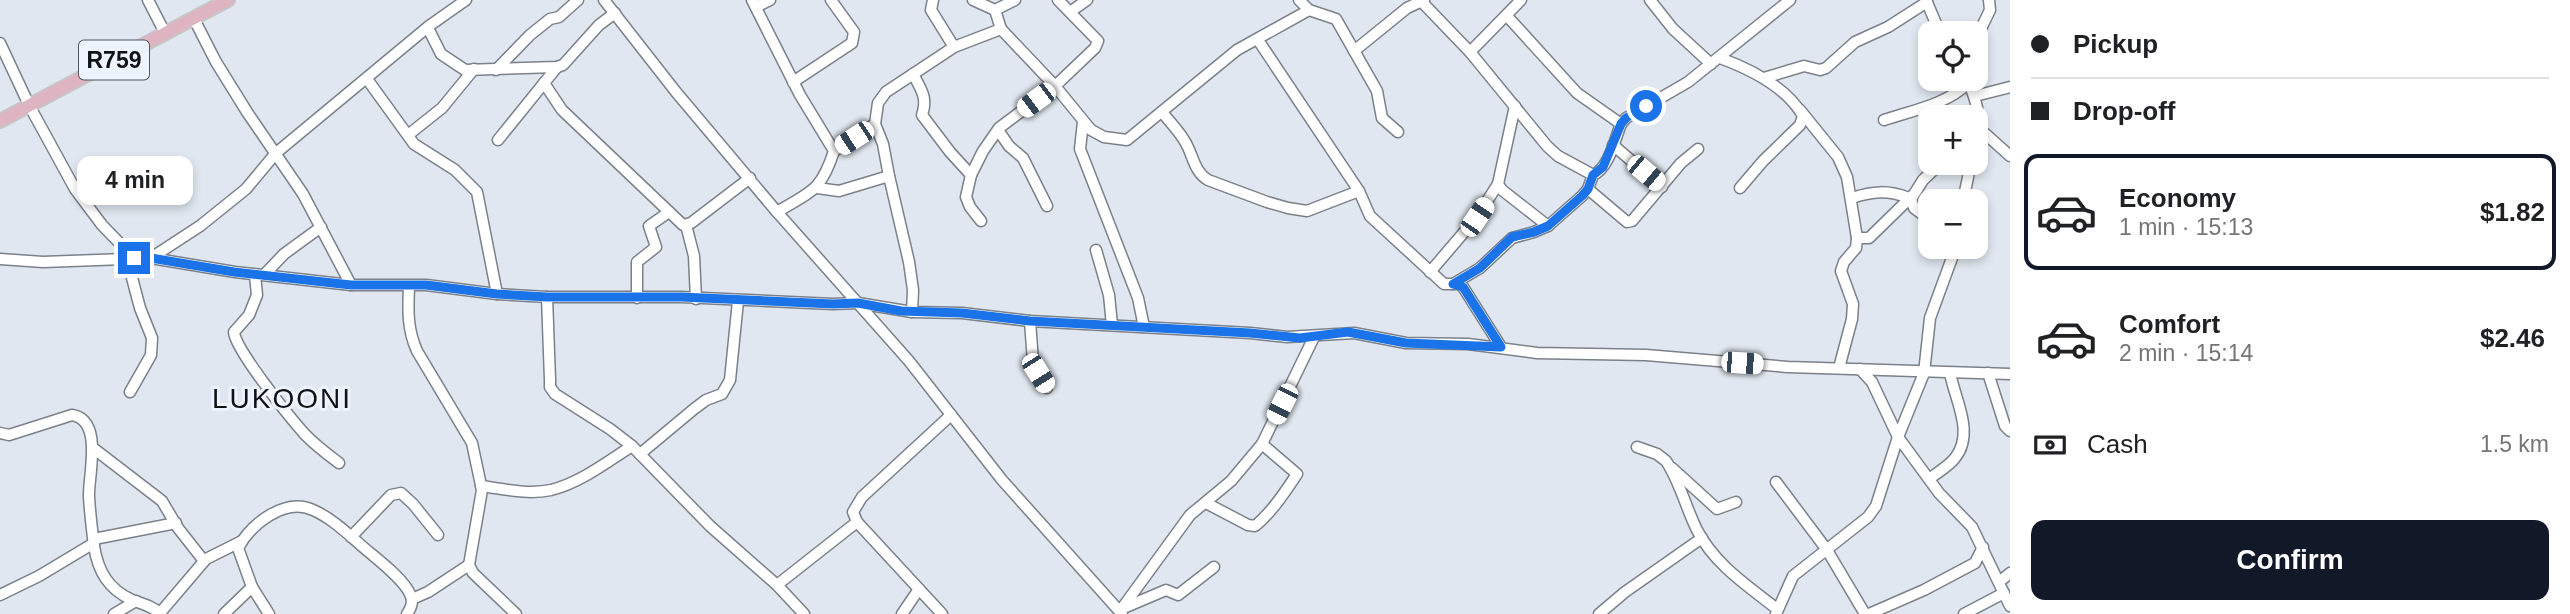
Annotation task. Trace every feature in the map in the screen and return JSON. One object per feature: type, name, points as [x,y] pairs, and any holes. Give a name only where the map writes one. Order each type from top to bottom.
[{"type":"main road","name":"R759","points":[[0,121],[229,0]]},
{"type":"street","points":[[148,0],[164,33]]},
{"type":"street","points":[[151,258],[200,226],[246,189],[276,153],[428,27],[466,0]]},
{"type":"street","points":[[496,70],[530,35],[550,19],[559,17],[578,0]]},
{"type":"street","points":[[604,0],[676,92],[777,212],[909,361],[1024,506],[1122,611]]},
{"type":"street","points":[[770,0],[754,4],[793,82],[834,151]]},
{"type":"street","points":[[793,82],[852,43],[853,32],[831,0]]},
{"type":"street","points":[[933,0],[931,10],[954,47]]},
{"type":"street","points":[[973,0],[995,10],[1001,29],[1055,86],[1091,130],[1104,137],[1127,140],[1237,50],[1309,10]]},
{"type":"street","points":[[995,10],[1015,0]]},
{"type":"street","points":[[981,220],[970,207],[967,197],[971,175],[983,150],[998,130],[1055,86],[1095,48],[1098,41],[1058,0]]},
{"type":"street","points":[[1070,12],[1087,0]]},
{"type":"street","points":[[1299,0],[1309,10],[1328,14],[1336,19],[1344,29],[1377,91],[1382,118],[1398,132]]},
{"type":"street","points":[[1470,52],[1521,0]]},
{"type":"street","points":[[1650,0],[1674,29],[1715,61],[1764,78],[1800,110],[1838,157],[1852,198],[1857,238],[1856,248],[1844,262],[1841,271],[1853,304],[1839,368]]},
{"type":"street","points":[[1453,284],[1480,268],[1512,237],[1548,226],[1588,189],[1593,175],[1603,167],[1626,118],[1688,82],[1790,0]]},
{"type":"street","points":[[1985,21],[1990,10],[1989,0]]},
{"type":"street","points":[[1354,51],[1406,8],[1421,1],[1470,52],[1547,146],[1558,156],[1593,175]]},
{"type":"street","points":[[1764,78],[1804,66],[1820,70],[1826,68],[1855,42],[1888,27],[1927,1],[1935,21]]},
{"type":"street","points":[[428,27],[442,56],[462,69],[557,67],[563,65],[599,25],[615,13]]},
{"type":"street","points":[[1507,16],[1577,93],[1621,124]]},
{"type":"street","points":[[194,19],[216,62],[321,227],[351,285]]},
{"type":"street","points":[[912,312],[913,290],[909,262],[883,144],[875,124],[878,103],[886,92],[954,47],[1001,29]]},
{"type":"street","points":[[1258,40],[1359,191],[1370,216],[1444,284],[1463,287],[1501,347]]},
{"type":"street","points":[[0,43],[75,189],[130,258],[140,308],[152,338],[151,355],[130,392]]},
{"type":"street","points":[[498,141],[557,67]]},
{"type":"street","points":[[408,135],[442,108],[475,69]]},
{"type":"street","points":[[913,74],[925,98],[922,115],[971,175]]},
{"type":"street","points":[[367,79],[419,148],[456,170],[477,192],[497,294]]},
{"type":"street","points":[[544,83],[562,110],[686,225],[694,256],[696,299]]},
{"type":"street","points":[[1988,86],[2010,87]]},
{"type":"street","points":[[1884,120],[1960,91]]},
{"type":"street","points":[[1430,272],[1477,217],[1498,184],[1515,106]]},
{"type":"street","points":[[1740,188],[1800,125],[1804,116],[1800,110]]},
{"type":"street","points":[[1162,112],[1185,141],[1201,176],[1208,180],[1277,205],[1307,211],[1359,191]]},
{"type":"street","points":[[1083,122],[1080,149],[1138,298],[1144,327]]},
{"type":"street","points":[[777,212],[817,188],[834,151],[875,124]]},
{"type":"street","points":[[998,130],[1009,146],[1023,159],[1046,206]]},
{"type":"street","points":[[1988,140],[2010,156]]},
{"type":"street","points":[[1613,145],[1662,187]]},
{"type":"street","points":[[1588,189],[1627,222],[1632,221],[1681,163],[1698,149]]},
{"type":"street","points":[[1857,238],[1869,238],[1930,175]]},
{"type":"street","points":[[817,188],[839,191],[889,176]]},
{"type":"street","points":[[686,225],[750,178]]},
{"type":"street","points":[[1498,184],[1548,226]]},
{"type":"street","points":[[1852,198],[1870,192],[1891,192],[1910,197]]},
{"type":"street","points":[[1910,197],[1912,205],[1918,210]]},
{"type":"street","points":[[637,298],[637,262],[656,247],[649,226],[669,212]]},
{"type":"street","points":[[321,227],[260,275],[257,295],[249,315],[234,332],[234,339],[247,361],[302,432],[339,463]]},
{"type":"street","points":[[1096,250],[1109,295],[1112,325]]},
{"type":"street","points":[[0,259],[43,262],[151,258],[260,275],[351,285],[426,285],[547,297],[858,303],[912,312],[962,313],[1030,321],[1300,338],[1348,332],[1406,343],[1501,347],[1537,353],[1646,355],[1788,367],[2010,374]]},
{"type":"street","points":[[1671,468],[1702,538],[1731,574],[1777,612],[1793,576],[1872,512],[1924,373],[1930,318],[1953,259]]},
{"type":"street","points":[[409,286],[408,323],[411,339],[472,443],[481,485],[469,565],[473,573],[514,613]]},
{"type":"street","points":[[547,297],[550,387],[560,399],[610,429],[632,446],[710,526],[777,585],[804,614]]},
{"type":"street","points":[[640,454],[694,409],[706,400],[722,394],[727,387],[738,301]]},
{"type":"street","points":[[1030,321],[1033,362],[1047,388]]},
{"type":"street","points":[[1122,611],[1190,515],[1231,481],[1262,444],[1314,337]]},
{"type":"street","points":[[1860,369],[1872,382],[1898,437],[1946,500],[1965,517],[1983,547],[2010,606]]},
{"type":"street","points":[[1929,479],[1953,461],[1964,442],[1964,422],[1950,373]]},
{"type":"street","points":[[1988,373],[2005,426],[2010,431]]},
{"type":"street","points":[[942,614],[857,522],[853,512],[857,503],[951,415]]},
{"type":"street","points":[[0,433],[9,435],[76,416],[84,421],[93,448],[89,497],[101,572],[120,595],[160,613],[204,561],[242,540]]},
{"type":"street","points":[[1206,503],[1248,525],[1255,526],[1260,521],[1277,503],[1297,474],[1262,444]]},
{"type":"street","points":[[481,485],[522,492],[549,491],[564,486],[632,446]]},
{"type":"street","points":[[1637,447],[1661,456],[1717,509],[1735,502]]},
{"type":"street","points":[[93,448],[162,501],[204,561]]},
{"type":"street","points":[[1776,482],[1827,550],[1867,614],[1924,590],[1975,563],[1983,547]]},
{"type":"street","points":[[351,537],[391,495],[401,493],[438,535]]},
{"type":"street","points":[[269,614],[252,587],[238,548],[258,522],[294,507],[311,508],[387,567],[408,590],[412,606],[407,614]]},
{"type":"street","points":[[777,585],[857,522]]},
{"type":"street","points":[[0,595],[39,576],[94,541],[176,523]]},
{"type":"street","points":[[1599,614],[1625,592],[1702,538]]},
{"type":"street","points":[[411,599],[428,592],[469,565]]},
{"type":"street","points":[[1122,611],[1166,590],[1177,595],[1214,567]]},
{"type":"street","points":[[1999,582],[2010,573]]},
{"type":"street","points":[[224,614],[252,587]]},
{"type":"street","points":[[902,614],[919,589]]},
{"type":"street","points":[[1964,614],[2004,593]]},
{"type":"street","points":[[114,614],[136,601]]},
{"type":"district","name":"LUKOONI","points":[[282,398]]},
{"type":"route","points":[[134,258],[351,285],[426,285],[547,297],[681,297],[858,303],[901,311],[962,313],[1030,321],[1300,338],[1348,332],[1406,343],[1501,347],[1463,287],[1453,284],[1480,268],[1512,237],[1548,226],[1582,196],[1593,175],[1603,167],[1621,124],[1646,106]]}]
